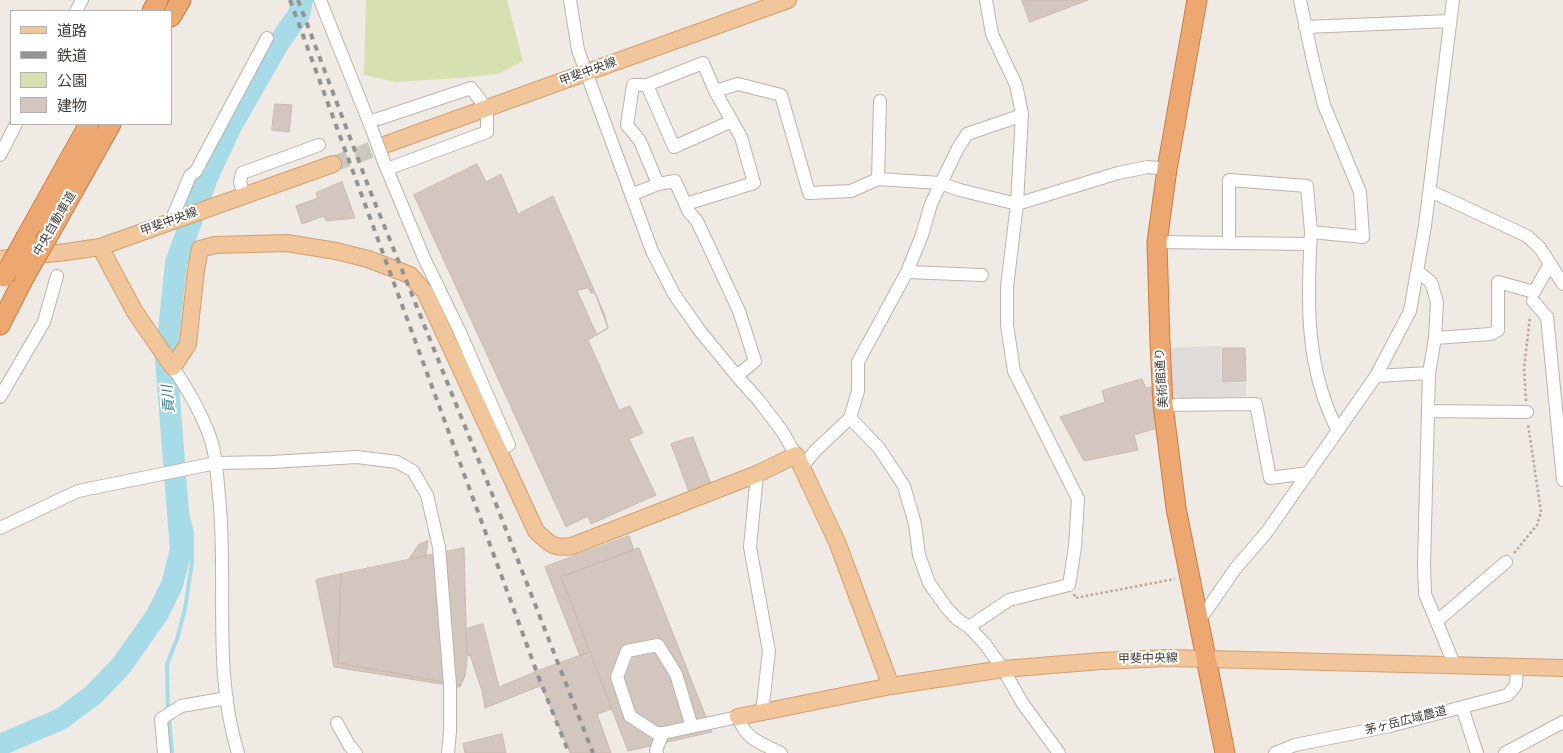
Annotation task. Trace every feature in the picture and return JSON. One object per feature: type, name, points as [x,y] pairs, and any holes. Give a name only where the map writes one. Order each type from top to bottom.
[{"type":"highway","points":[[172,15],[180,0]]},
{"type":"highway","name":"美術館通り","points":[[1197,0],[1167,169],[1157,242],[1163,405],[1176,508],[1188,576],[1207,659],[1225,753]]},
{"type":"highway","name":"中央自動車道","points":[[2,281],[88,125]]},
{"type":"highway","name":"中央自動車道","points":[[0,325],[25,276],[110,125]]},
{"type":"main road","name":"甲斐中央線","points":[[387,144],[788,0]]},
{"type":"main road","name":"甲斐中央線","points":[[0,259],[100,247],[333,164]]},
{"type":"main road","points":[[100,247],[135,312],[172,366],[188,344],[200,249],[215,245],[287,243],[336,251],[368,259],[410,276],[425,292],[536,531],[550,545],[559,548],[572,546],[757,474],[799,461],[837,542],[891,686]]},
{"type":"main road","name":"甲斐中央線","points":[[738,718],[891,686],[1003,669],[1101,661],[1168,658],[1563,668]]},
{"type":"street","points":[[320,0],[385,166],[424,258],[459,330],[509,445],[498,450]]},
{"type":"street","points":[[570,0],[578,50],[652,251],[674,294],[700,331],[782,431],[799,461],[815,451],[850,418],[858,391],[858,362],[907,272],[922,235],[931,204],[958,148],[968,134],[1022,114]]},
{"type":"street","points":[[969,627],[1009,600],[1069,585],[1075,547],[1078,499],[1014,371],[1007,325],[1007,287],[1017,204],[1022,114],[1016,85],[992,34],[986,0]]},
{"type":"street","points":[[1157,242],[1229,243],[1363,237],[1360,192],[1324,105],[1300,0]]},
{"type":"street","points":[[1199,621],[1235,569],[1266,533],[1376,376],[1410,311],[1430,191],[1453,0]]},
{"type":"street","points":[[1305,28],[1450,21]]},
{"type":"street","points":[[171,221],[190,176],[196,171],[267,38]]},
{"type":"street","points":[[658,184],[640,141],[627,125],[633,85],[647,85],[703,63],[715,91],[741,137],[754,183],[686,204]]},
{"type":"street","points":[[715,91],[738,84],[781,94],[808,193],[851,191],[878,179],[940,183],[1017,204],[1118,173],[1148,166],[1167,169]]},
{"type":"street","points":[[647,85],[674,147],[732,121]]},
{"type":"street","points":[[370,125],[471,88],[487,109],[487,132],[385,166]]},
{"type":"street","points":[[878,179],[880,101]]},
{"type":"street","points":[[0,155],[15,125]]},
{"type":"street","points":[[241,196],[240,182],[242,173],[319,146]]},
{"type":"street","points":[[1229,243],[1229,180],[1307,186],[1310,238],[1308,295],[1310,336],[1321,387],[1331,418],[1338,431]]},
{"type":"street","points":[[631,195],[658,184],[675,181],[689,212],[697,221],[739,311],[755,361],[736,376]]},
{"type":"street","points":[[1430,191],[1527,236],[1540,248],[1563,284]]},
{"type":"street","points":[[1435,338],[1491,334],[1498,330],[1498,282],[1534,292],[1550,264]]},
{"type":"street","points":[[1417,271],[1431,282],[1437,302],[1435,338],[1429,373],[1424,565],[1425,594],[1455,666]]},
{"type":"street","points":[[907,272],[982,275]]},
{"type":"street","points":[[0,397],[44,322],[57,276]]},
{"type":"street","points":[[1533,302],[1547,317],[1559,391],[1563,480]]},
{"type":"street","points":[[172,366],[207,429],[216,463],[223,530],[223,640],[226,698],[231,730],[238,753]]},
{"type":"street","points":[[1376,376],[1429,373]]},
{"type":"street","points":[[1163,405],[1256,404],[1270,478],[1309,473]]},
{"type":"street","points":[[1428,411],[1527,412]]},
{"type":"street","points":[[850,418],[879,448],[904,486],[915,524],[919,555],[929,583],[957,619],[969,627],[985,644],[1003,669],[1023,704],[1059,753]]},
{"type":"street","points":[[0,528],[78,491],[216,463],[357,457],[398,462],[414,471],[427,494],[439,547],[450,685],[448,753]]},
{"type":"street","points":[[757,474],[750,547],[769,651],[762,713]]},
{"type":"street","points":[[1436,621],[1506,562]]},
{"type":"street","points":[[692,728],[676,674],[658,645],[627,650],[617,677],[630,716],[656,733],[676,731],[692,728],[738,718],[741,726],[750,738],[781,753]]},
{"type":"street","name":"茅ヶ岳広域農道","points":[[1275,753],[1295,745],[1390,726],[1508,695],[1516,685],[1517,668]]},
{"type":"street","points":[[164,753],[161,719],[181,706],[226,698]]},
{"type":"street","points":[[1462,707],[1478,753]]},
{"type":"street","points":[[1505,753],[1563,722]]},
{"type":"street","points":[[338,723],[356,753]]},
{"type":"street","points":[[657,753],[656,750],[663,733]]},
{"type":"path","points":[[1506,562],[1537,525],[1541,512],[1530,445],[1524,368],[1533,302]]},
{"type":"path","points":[[1069,585],[1075,598],[1188,576]]},
{"type":"green space","points":[[366,0],[507,0],[523,61],[498,74],[460,78],[395,82],[364,75]]},
{"type":"shaded area","points":[[1221,346],[1222,383],[1246,383],[1246,396],[1182,400],[1171,392],[1169,348]]},
{"type":"building","points":[[1022,0],[1088,0],[1030,22]]},
{"type":"building","points":[[275,104],[292,105],[289,132],[272,130]]},
{"type":"building","points":[[477,164],[486,182],[501,174],[518,214],[553,196],[604,313],[608,328],[588,340],[619,410],[630,406],[643,433],[629,439],[656,495],[591,524],[588,516],[566,527],[414,195]]},
{"type":"building","points":[[342,182],[355,218],[326,221],[324,216],[302,224],[296,206],[318,198],[316,193]]},
{"type":"building","points":[[588,288],[591,293],[595,293],[608,328],[597,335],[577,291]]},
{"type":"building","points":[[1223,348],[1245,348],[1246,381],[1223,382]]},
{"type":"building","points":[[1142,379],[1146,388],[1157,386],[1160,427],[1134,435],[1138,450],[1084,461],[1060,417],[1105,402],[1102,391]]},
{"type":"building","points":[[693,437],[711,484],[689,492],[671,444]]},
{"type":"building","points":[[629,536],[634,550],[561,577],[590,652],[580,656],[545,567]]},
{"type":"building","points":[[428,541],[426,556],[409,559],[419,544]]},
{"type":"building","points":[[464,548],[467,661],[465,676],[461,685],[338,663],[341,574]]},
{"type":"building","points":[[639,548],[712,732],[628,751],[561,577]]},
{"type":"building","points":[[341,574],[338,663],[461,685],[460,687],[334,667],[316,580]]},
{"type":"building","points":[[483,624],[499,687],[535,672],[540,686],[485,708],[482,691],[470,655],[467,656],[466,629]]},
{"type":"building","points":[[590,652],[612,709],[597,714],[611,753],[570,753],[535,672]]},
{"type":"building","points":[[502,734],[506,753],[465,753],[463,744]]},
{"type":"waterway","name":"貢川","points":[[0,745],[61,719],[93,695],[121,666],[157,615],[172,585],[181,550],[166,360],[176,263],[206,180],[231,126],[278,44],[299,14],[302,0]]},
{"type":"waterway","points":[[168,711],[167,664],[177,639],[185,609],[192,562],[192,533],[175,463]]},
{"type":"waterway","points":[[169,718],[172,753]]},
{"type":"tunnel","points":[[333,164],[387,144]]},
{"type":"railway","points":[[290,0],[539,678],[569,753]]},
{"type":"railway","points":[[298,0],[369,188],[489,486],[593,753]]}]
